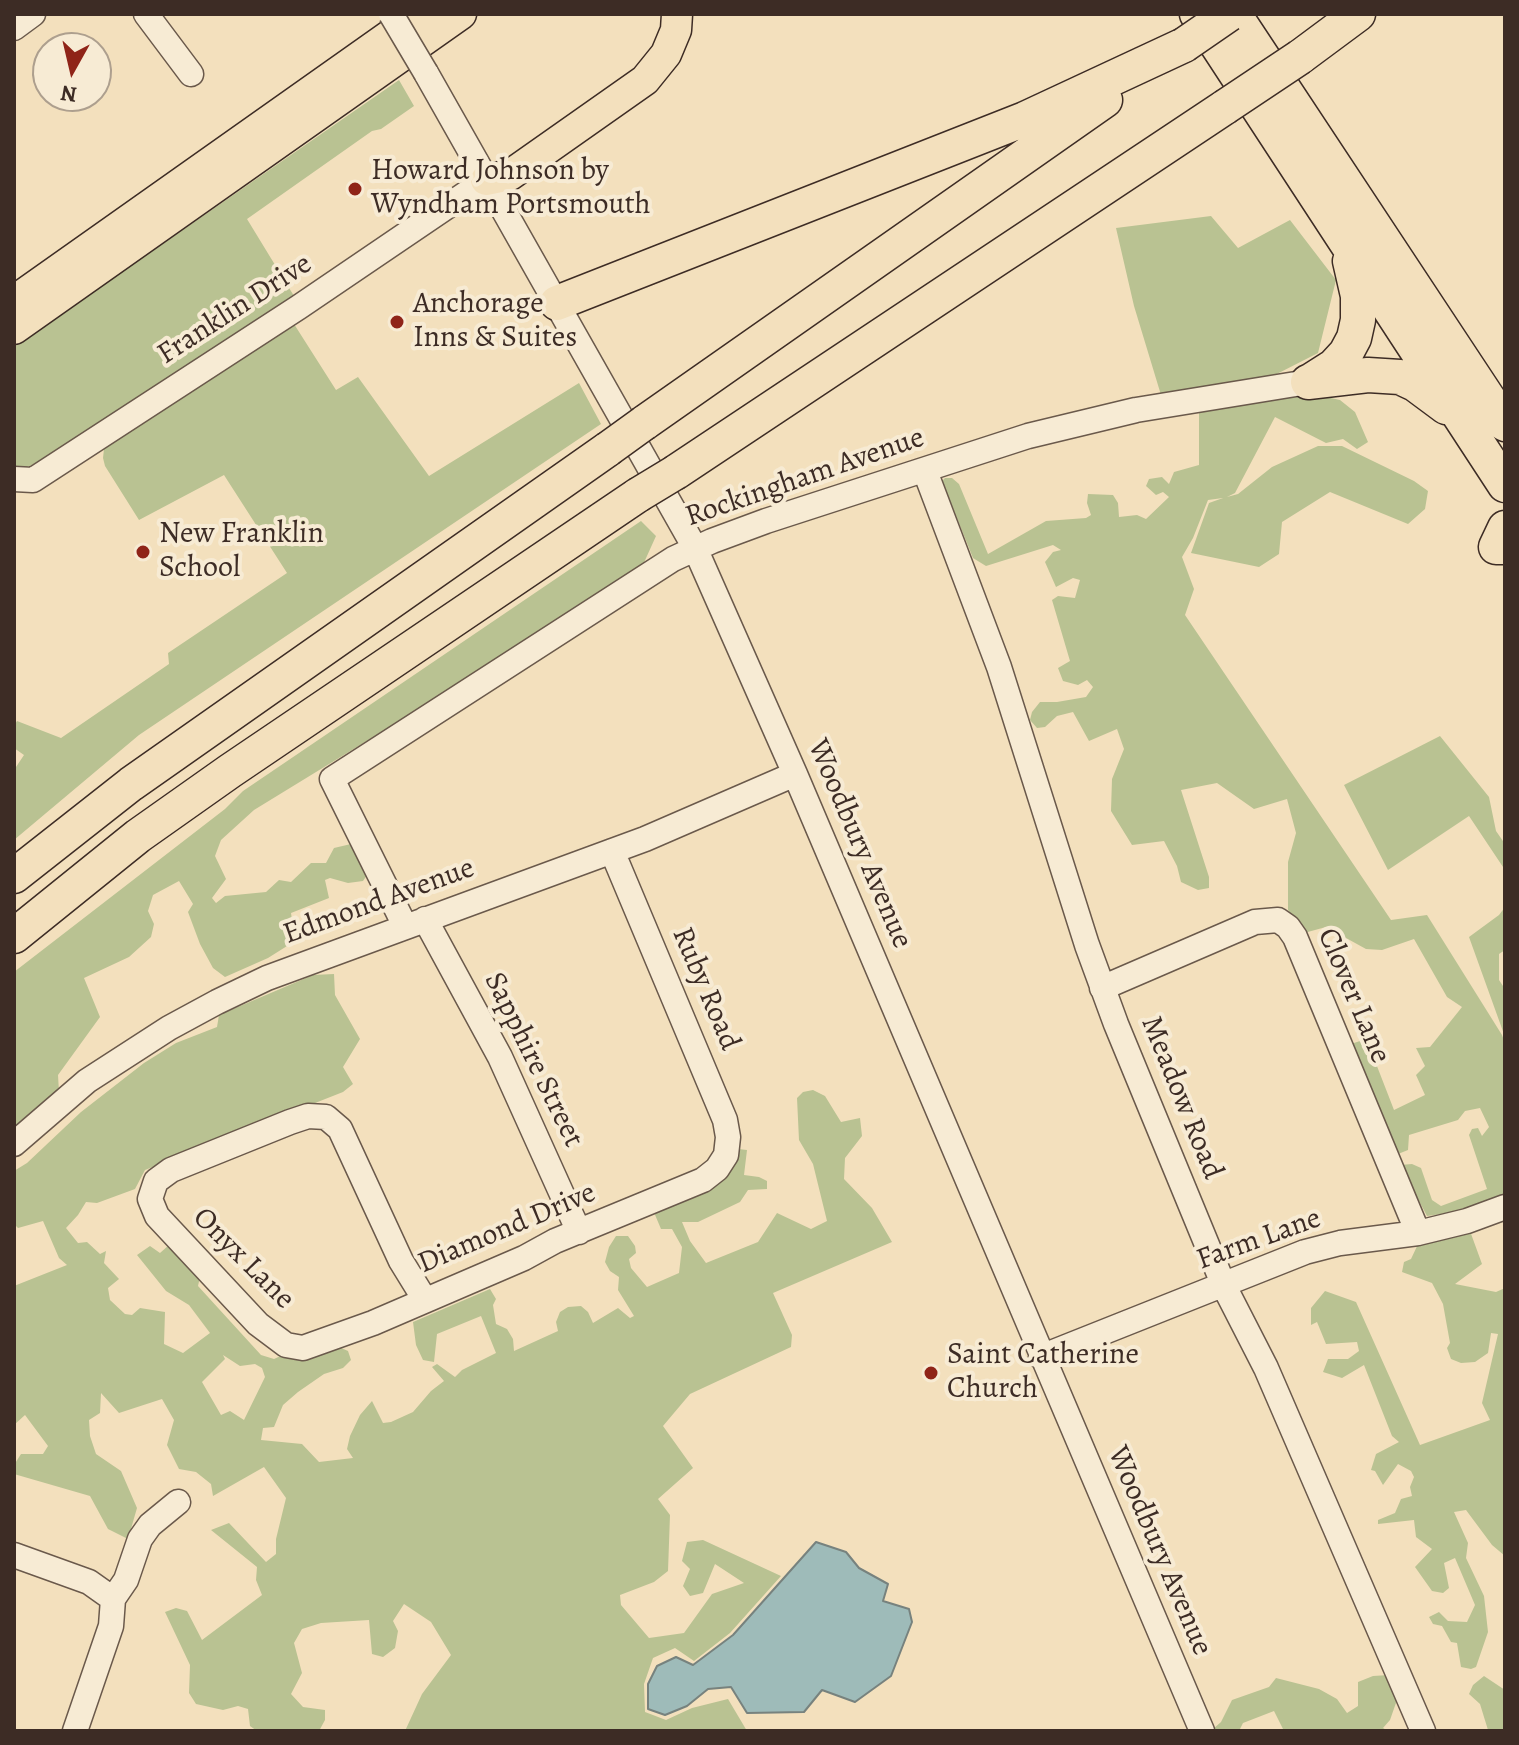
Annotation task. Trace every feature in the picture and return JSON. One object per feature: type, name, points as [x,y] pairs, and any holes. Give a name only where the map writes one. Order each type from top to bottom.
[{"type":"highway","points":[[1197,14],[1505,485]]},
{"type":"highway","points":[[557,303],[1025,119],[1182,30],[1231,14],[1505,424]]},
{"type":"highway","points":[[14,936],[138,836],[196,795],[638,495],[1300,57],[1358,14]]},
{"type":"highway","points":[[1182,30],[1225,56]]},
{"type":"highway","points":[[14,876],[131,784],[608,449],[1182,30]]},
{"type":"highway","points":[[1308,382],[1334,366],[1346,353],[1358,320],[1355,280],[1341,236]]},
{"type":"highway","points":[[1308,382],[1368,375],[1400,377],[1433,395],[1465,425]]},
{"type":"highway","points":[[1505,528],[1496,547],[1505,547]]},
{"type":"main road","points":[[14,301],[420,14]]},
{"type":"main road","points":[[14,329],[461,14]]},
{"type":"main road","points":[[486,180],[500,157],[637,62],[654,36],[659,14]]},
{"type":"main road","points":[[486,180],[510,175],[645,80],[668,50],[676,30],[677,14]]},
{"type":"street","points":[[14,28],[33,14]]},
{"type":"street","points":[[146,14],[191,74]]},
{"type":"street","name":"Woodbury Avenue","points":[[391,14],[695,548],[795,774],[1202,1731]]},
{"type":"street","name":"Franklin Drive","points":[[14,479],[33,480],[299,307],[486,180]]},
{"type":"street","name":"Rockingham Avenue","points":[[332,779],[638,581],[695,548],[766,521],[1061,427],[1136,410],[1308,382]]},
{"type":"street","name":"Meadow Road","points":[[925,471],[999,667],[1102,988],[1224,1286],[1266,1368],[1423,1731]]},
{"type":"street","name":"Edmond Avenue","points":[[14,1144],[87,1081],[169,1028],[267,978],[612,851],[716,810],[795,774]]},
{"type":"street","name":"Sapphire Street","points":[[332,779],[415,922],[500,1057],[579,1232]]},
{"type":"street","name":"Ruby Road","points":[[612,851],[725,1120],[728,1137],[726,1155]]},
{"type":"street","name":"Clover Lane","points":[[1102,988],[1255,922],[1278,920],[1288,927],[1295,937],[1418,1233]]},
{"type":"street","name":"Onyx Lane","points":[[303,1348],[286,1345],[258,1324],[157,1216],[150,1199],[156,1181],[171,1170],[290,1122],[308,1116],[326,1117],[340,1129],[401,1261],[425,1300]]},
{"type":"street","name":"Diamond Drive","points":[[303,1348],[373,1323],[703,1180],[717,1169],[726,1155]]},
{"type":"street","name":"Farm Lane","points":[[1041,1357],[1322,1247],[1418,1233],[1467,1221],[1505,1207]]},
{"type":"street","points":[[75,1731],[111,1626],[113,1599],[126,1580],[140,1539],[150,1525],[178,1502]]},
{"type":"street","points":[[14,1555],[89,1582],[113,1599]]},
{"type":"green space","points":[[399,80],[414,106],[381,129],[372,131],[247,219],[294,296],[60,450],[14,471],[14,347]]},
{"type":"green space","points":[[1211,216],[1238,248],[1290,220],[1336,280],[1318,353],[1265,380],[1161,395],[1134,306],[1116,228]]},
{"type":"green space","points":[[294,324],[336,390],[358,377],[429,476],[579,383],[601,424],[139,735],[14,840],[14,770],[24,755],[14,748],[14,726],[17,721],[61,738],[169,664],[168,653],[287,573],[224,475],[139,520],[103,458],[104,449]]},
{"type":"green space","points":[[1313,394],[1340,400],[1355,412],[1368,442],[1357,449],[1343,439],[1326,443],[1275,417],[1235,493],[1227,497],[1238,494],[1272,467],[1318,446],[1342,446],[1428,491],[1425,509],[1408,524],[1330,492],[1282,522],[1279,554],[1259,567],[1191,553],[1209,503],[1223,498],[1208,500],[1182,557],[1194,589],[1185,615],[1391,920],[1427,915],[1502,1035],[1505,1043],[1505,1196],[1448,1213],[1427,1216],[1400,1165],[1412,1164],[1421,1168],[1432,1200],[1441,1206],[1487,1189],[1469,1135],[1472,1129],[1478,1128],[1482,1136],[1489,1127],[1480,1108],[1465,1111],[1458,1120],[1409,1135],[1408,1150],[1393,1156],[1348,1045],[1360,1041],[1368,1043],[1394,1110],[1425,1095],[1416,1075],[1425,1066],[1416,1048],[1430,1047],[1462,1007],[1447,997],[1414,939],[1382,950],[1366,949],[1326,927],[1304,933],[1288,910],[1288,862],[1296,833],[1287,799],[1254,809],[1217,783],[1181,790],[1209,877],[1209,888],[1198,890],[1181,882],[1177,866],[1164,841],[1132,845],[1111,811],[1112,779],[1124,749],[1117,729],[1089,741],[1073,712],[1057,716],[1045,727],[1037,728],[1030,720],[1040,702],[1086,697],[1093,687],[1087,680],[1078,685],[1063,681],[1058,668],[1070,661],[1052,600],[1058,596],[1075,598],[1080,580],[1073,578],[1056,587],[1045,562],[1053,552],[1061,550],[1053,545],[986,566],[973,558],[942,481],[952,478],[959,484],[988,554],[1046,521],[1091,515],[1088,494],[1113,495],[1118,503],[1119,517],[1137,515],[1146,519],[1169,497],[1163,492],[1156,495],[1146,486],[1149,479],[1162,477],[1169,484],[1174,472],[1199,465],[1199,409]]},
{"type":"green space","points":[[641,521],[656,536],[642,567],[463,682],[254,810],[221,840],[215,856],[226,879],[212,898],[216,903],[225,896],[266,892],[279,880],[291,882],[311,863],[326,863],[334,848],[351,844],[369,872],[363,881],[325,880],[329,898],[291,913],[295,941],[268,958],[225,977],[213,968],[200,944],[188,912],[193,904],[179,881],[153,895],[148,911],[154,924],[151,937],[129,957],[84,978],[100,1017],[58,1075],[59,1092],[14,1131],[14,972],[225,809],[243,791]]},
{"type":"green space","points":[[1440,736],[1489,797],[1496,831],[1505,844],[1505,870],[1469,816],[1388,870],[1344,785]]},
{"type":"green space","points":[[1505,907],[1505,950],[1499,954],[1499,980],[1505,989],[1505,1037],[1469,937]]},
{"type":"green space","points":[[334,974],[335,995],[360,1039],[343,1067],[353,1084],[343,1092],[145,1170],[135,1189],[97,1203],[86,1202],[66,1228],[78,1243],[87,1242],[100,1254],[106,1251],[104,1263],[119,1279],[108,1288],[110,1300],[125,1314],[132,1315],[140,1308],[165,1312],[164,1344],[183,1353],[210,1333],[189,1305],[166,1291],[137,1255],[150,1246],[160,1253],[169,1245],[200,1277],[198,1286],[261,1355],[274,1359],[285,1354],[339,1347],[348,1351],[351,1360],[343,1368],[324,1374],[298,1392],[283,1405],[274,1427],[263,1428],[261,1440],[302,1444],[319,1462],[353,1458],[347,1449],[350,1436],[360,1415],[372,1401],[383,1423],[391,1422],[413,1412],[444,1381],[432,1367],[437,1364],[455,1377],[462,1370],[496,1353],[481,1316],[437,1334],[434,1362],[423,1360],[416,1345],[413,1322],[490,1289],[496,1299],[493,1305],[496,1324],[507,1329],[513,1339],[514,1351],[558,1331],[556,1322],[560,1312],[568,1307],[581,1306],[593,1323],[618,1308],[630,1318],[634,1316],[618,1290],[619,1277],[610,1271],[605,1262],[609,1247],[616,1236],[628,1236],[636,1253],[629,1259],[631,1268],[647,1287],[679,1273],[682,1247],[672,1229],[661,1229],[653,1210],[712,1188],[726,1174],[738,1149],[747,1150],[744,1175],[767,1181],[767,1189],[748,1190],[740,1202],[698,1222],[682,1222],[690,1241],[706,1263],[758,1242],[777,1213],[811,1229],[827,1221],[813,1164],[799,1140],[797,1098],[803,1092],[813,1090],[825,1096],[841,1122],[860,1118],[862,1136],[845,1158],[844,1179],[872,1208],[892,1242],[773,1293],[792,1335],[791,1347],[690,1394],[663,1426],[693,1468],[658,1499],[670,1515],[668,1571],[654,1582],[620,1595],[621,1605],[649,1638],[684,1633],[712,1594],[744,1583],[715,1564],[703,1593],[690,1596],[683,1586],[690,1569],[682,1561],[687,1542],[703,1540],[781,1576],[730,1633],[694,1661],[675,1648],[653,1658],[644,1684],[645,1712],[666,1720],[692,1708],[728,1699],[747,1731],[405,1731],[422,1694],[451,1655],[431,1622],[404,1604],[393,1621],[398,1631],[395,1648],[383,1657],[372,1654],[369,1620],[321,1623],[302,1629],[294,1643],[302,1673],[291,1694],[303,1707],[325,1710],[325,1720],[319,1731],[257,1731],[250,1726],[248,1709],[238,1706],[223,1710],[196,1704],[189,1693],[190,1665],[165,1612],[176,1608],[187,1611],[202,1640],[262,1595],[256,1580],[257,1567],[211,1530],[229,1523],[266,1562],[276,1554],[276,1539],[286,1498],[264,1467],[213,1496],[211,1484],[196,1472],[179,1469],[167,1445],[174,1420],[162,1399],[119,1413],[101,1393],[100,1413],[89,1420],[90,1436],[96,1454],[121,1471],[137,1508],[128,1539],[108,1529],[90,1496],[14,1474],[14,1465],[21,1454],[43,1454],[48,1446],[25,1415],[14,1425],[14,1286],[67,1265],[59,1258],[43,1221],[18,1228],[14,1224],[14,1171],[27,1163],[81,1112],[144,1063],[176,1043],[217,1027],[219,1015],[313,975]],"holes":[[[223,1355],[240,1366],[255,1364],[262,1368],[265,1377],[244,1420],[230,1411],[221,1415],[202,1382],[225,1359]]]},
{"type":"green space","points":[[1470,1231],[1482,1264],[1455,1284],[1496,1292],[1505,1288],[1505,1556],[1492,1545],[1466,1510],[1454,1512],[1468,1543],[1466,1558],[1484,1596],[1488,1632],[1476,1667],[1471,1669],[1461,1667],[1457,1643],[1451,1642],[1442,1626],[1433,1624],[1429,1617],[1439,1612],[1448,1621],[1467,1622],[1475,1605],[1455,1558],[1444,1563],[1449,1588],[1443,1593],[1432,1591],[1415,1567],[1432,1549],[1416,1537],[1414,1520],[1378,1524],[1378,1520],[1395,1513],[1401,1499],[1412,1496],[1410,1487],[1414,1477],[1411,1471],[1398,1464],[1383,1485],[1375,1471],[1371,1470],[1376,1454],[1399,1442],[1392,1436],[1364,1365],[1342,1378],[1323,1372],[1328,1359],[1348,1359],[1359,1351],[1357,1342],[1326,1344],[1317,1322],[1311,1325],[1311,1308],[1325,1291],[1356,1302],[1420,1445],[1490,1420],[1482,1403],[1498,1334],[1491,1333],[1488,1353],[1475,1362],[1461,1363],[1451,1359],[1443,1304],[1432,1283],[1402,1272],[1404,1262],[1411,1259],[1419,1242]]},
{"type":"green space","points":[[1389,1675],[1397,1700],[1390,1720],[1383,1728],[1388,1731],[1284,1731],[1274,1711],[1243,1723],[1239,1731],[1213,1729],[1221,1722],[1232,1700],[1269,1687],[1276,1678],[1319,1689],[1337,1699],[1347,1713],[1358,1706],[1358,1682],[1373,1676]]},
{"type":"green space","points":[[1484,1676],[1505,1690],[1505,1731],[1485,1731],[1488,1730],[1480,1704],[1469,1694],[1473,1685]]},
{"type":"water","points":[[816,1542],[846,1552],[859,1568],[888,1584],[883,1601],[909,1609],[912,1622],[891,1676],[855,1702],[822,1690],[804,1712],[747,1713],[731,1687],[708,1689],[687,1706],[665,1715],[648,1709],[648,1684],[657,1666],[676,1657],[693,1665],[733,1635]]},
{"type":"place","name":"Howard Johnson by Wyndham Portsmouth","points":[[355,189]]},
{"type":"place","name":"Anchorage Inns & Suites","points":[[397,322]]},
{"type":"place","name":"New Franklin School","points":[[143,552]]},
{"type":"place","name":"Saint Catherine Church","points":[[931,1373]]}]
